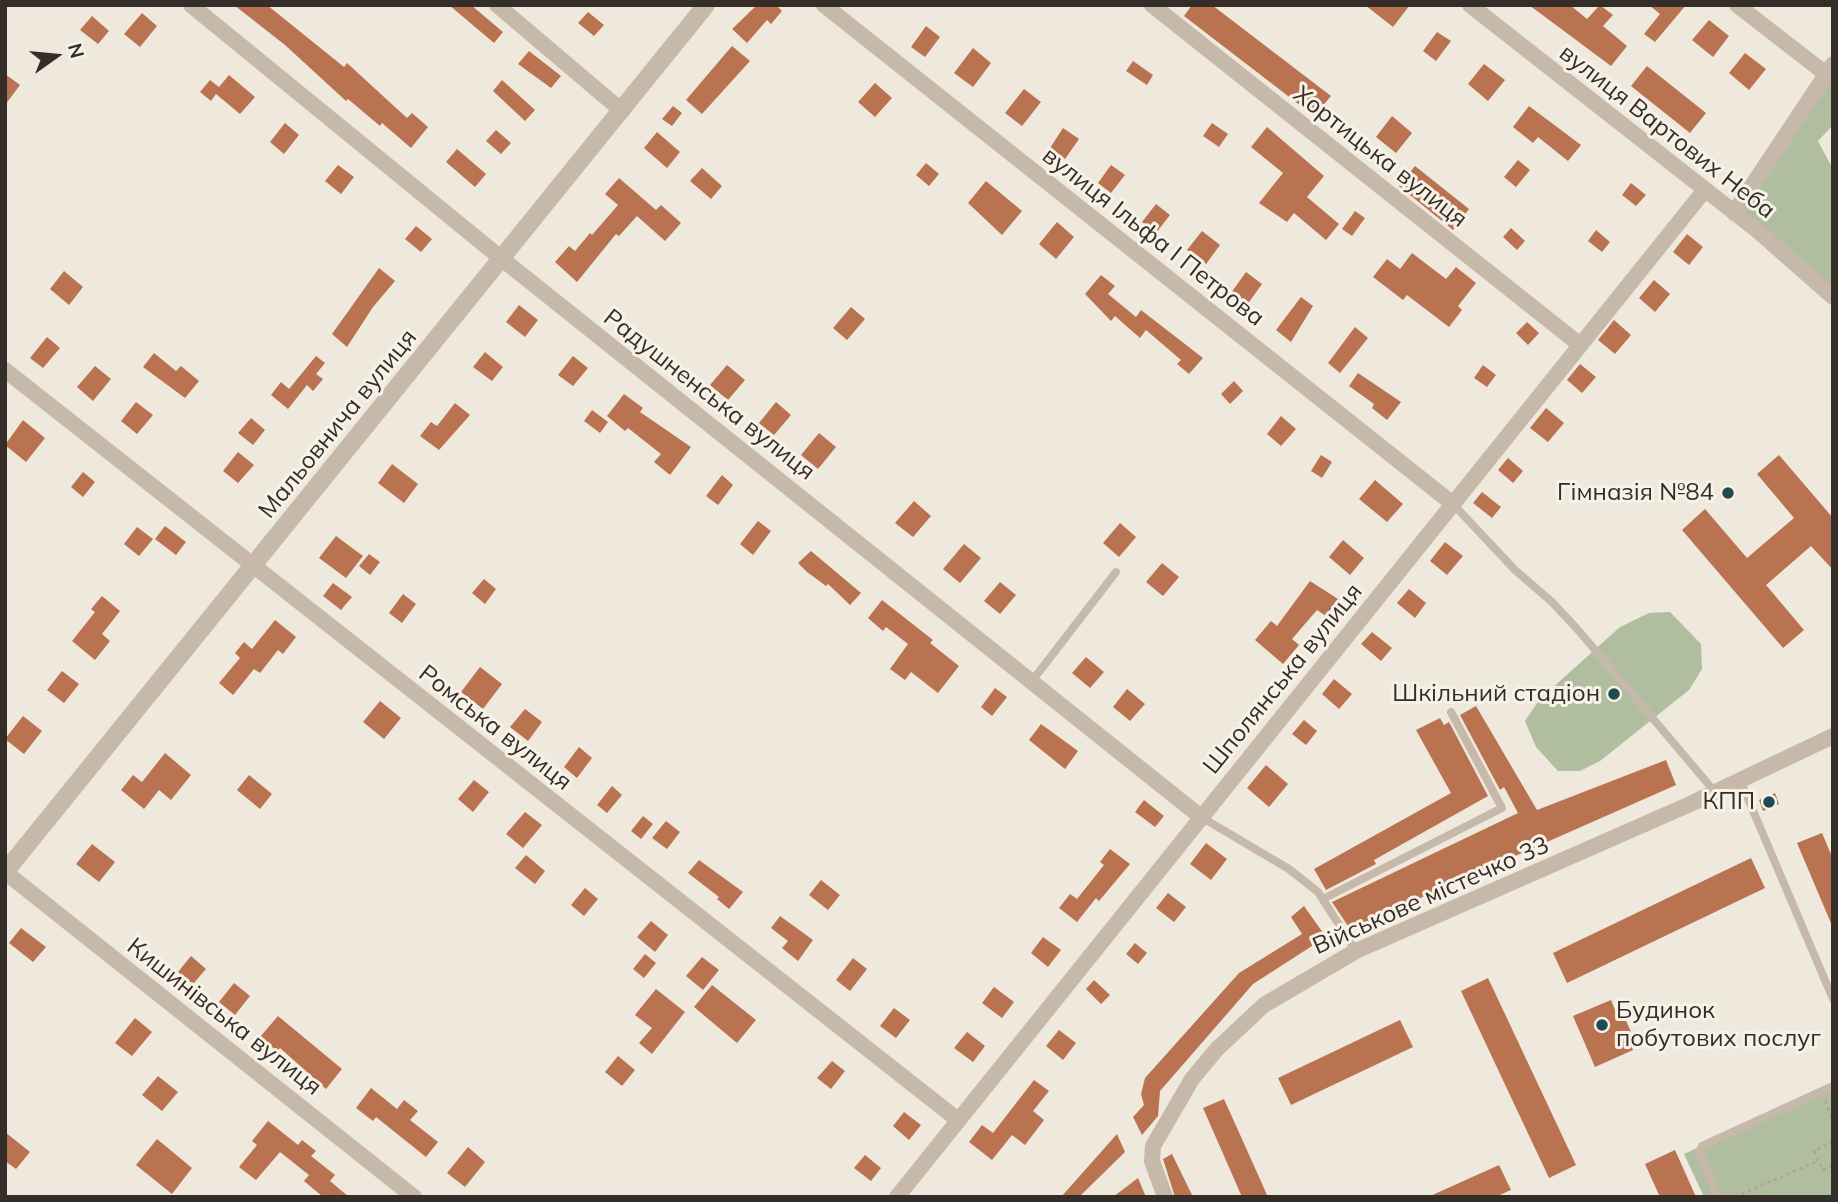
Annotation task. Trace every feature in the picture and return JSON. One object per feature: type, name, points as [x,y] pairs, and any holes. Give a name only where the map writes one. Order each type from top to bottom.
[{"type":"street","name":"Радушненська вулиця","points":[[191,5],[502,259],[1201,817]]},
{"type":"street","points":[[497,5],[622,111]]},
{"type":"street","name":"Мальовнича вулиця","points":[[5,872],[254,568],[706,5]]},
{"type":"street","name":"вулиця Ільфа І Петрова","points":[[824,5],[1453,504]]},
{"type":"street","name":"Хортицька вулиця","points":[[1152,5],[1579,344]]},
{"type":"street","name":"вулиця Вартових Неба","points":[[1470,5],[1734,213],[1833,297]]},
{"type":"street","points":[[1734,213],[1829,69],[1737,5]]},
{"type":"street","name":"Шполянська вулиця","points":[[897,1197],[1704,191]]},
{"type":"street","name":"Ромська вулиця","points":[[5,370],[958,1120]]},
{"type":"street","name":"Військове містечко 33","points":[[1165,1197],[1152,1161],[1153,1146],[1192,1079],[1217,1049],[1264,1005],[1356,951],[1715,792],[1833,736]]},
{"type":"street","name":"Кишинівська вулиця","points":[[5,872],[414,1197]]},
{"type":"lane","points":[[1453,504],[1515,570],[1552,602],[1579,631],[1715,792]]},
{"type":"lane","points":[[1032,681],[1116,572]]},
{"type":"lane","points":[[1322,899],[1502,808],[1451,712]]},
{"type":"lane","points":[[1740,780],[1833,999]]},
{"type":"lane","points":[[1201,817],[1289,869],[1322,899],[1356,951]]},
{"type":"lane","points":[[1718,1197],[1699,1152],[1702,1146],[1833,1086]]},
{"type":"path","points":[[1821,1092],[1833,1120]]},
{"type":"path","points":[[1833,1142],[1814,1151],[1823,1170],[1833,1166]]},
{"type":"path","points":[[1735,1197],[1818,1161]]},
{"type":"green space","points":[[1833,64],[1833,125],[1818,141],[1833,169],[1833,297],[1734,213]]},
{"type":"green space","name":"Шкільний стадіон","points":[[1670,612],[1701,644],[1702,669],[1689,690],[1600,761],[1580,771],[1558,771],[1536,747],[1525,721],[1540,699],[1620,627],[1649,613]]},
{"type":"green space","points":[[1833,1085],[1833,1197],[1704,1197],[1684,1154]]},
{"type":"building","points":[[234,5],[267,5],[344,67],[347,63],[407,118],[412,113],[428,127],[411,148],[382,123],[380,126],[348,99],[346,101],[285,45]]},
{"type":"building","points":[[449,5],[471,5],[503,32],[494,43]]},
{"type":"building","points":[[757,5],[776,5],[782,11],[771,24],[767,20],[747,43],[732,29]]},
{"type":"building","points":[[1192,5],[1212,5],[1331,96],[1314,116],[1184,16]]},
{"type":"building","points":[[1365,5],[1410,5],[1393,27]]},
{"type":"building","points":[[1529,5],[1570,5],[1587,19],[1600,5],[1613,15],[1603,26],[1627,46],[1611,66]]},
{"type":"building","points":[[1649,5],[1686,5],[1655,42],[1644,34],[1660,14]]},
{"type":"building","points":[[588,12],[604,25],[594,36],[578,23]]},
{"type":"building","points":[[142,13],[157,26],[140,47],[124,34]]},
{"type":"building","points":[[92,16],[109,31],[98,44],[80,30]]},
{"type":"building","points":[[1709,20],[1729,36],[1713,57],[1692,40]]},
{"type":"building","points":[[926,26],[940,37],[925,57],[911,47]]},
{"type":"building","points":[[1437,32],[1451,41],[1436,61],[1423,51]]},
{"type":"building","points":[[732,46],[750,61],[702,114],[686,100]]},
{"type":"building","points":[[973,48],[991,63],[973,87],[954,73]]},
{"type":"building","points":[[529,51],[561,76],[551,88],[518,64]]},
{"type":"building","points":[[1745,53],[1766,69],[1749,90],[1729,73]]},
{"type":"building","points":[[1133,61],[1153,75],[1147,85],[1126,71]]},
{"type":"building","points":[[1484,64],[1505,80],[1488,101],[1468,84]]},
{"type":"building","points":[[1647,66],[1706,113],[1690,133],[1631,86]]},
{"type":"building","points":[[5,74],[20,85],[5,105]]},
{"type":"building","points":[[229,75],[255,97],[240,114],[216,94],[211,101],[200,92],[210,80],[219,87]]},
{"type":"building","points":[[502,80],[535,110],[525,121],[493,91]]},
{"type":"building","points":[[875,83],[892,98],[875,117],[858,102]]},
{"type":"building","points":[[1024,89],[1041,102],[1022,126],[1005,113]]},
{"type":"building","points":[[673,106],[682,113],[672,126],[662,119]]},
{"type":"building","points":[[1529,106],[1581,145],[1568,161],[1538,137],[1533,143],[1513,127]]},
{"type":"building","points":[[1392,116],[1412,133],[1396,153],[1376,137]]},
{"type":"building","points":[[285,123],[299,135],[284,154],[270,142]]},
{"type":"building","points":[[1212,123],[1228,134],[1219,147],[1203,136]]},
{"type":"building","points":[[1267,127],[1324,176],[1307,197],[1339,224],[1326,240],[1294,213],[1287,222],[1259,203],[1283,173],[1251,147]]},
{"type":"building","points":[[1063,128],[1079,139],[1065,159],[1050,148]]},
{"type":"building","points":[[496,130],[511,143],[501,154],[486,141]]},
{"type":"building","points":[[657,132],[680,152],[667,168],[644,148]]},
{"type":"building","points":[[457,149],[486,174],[475,187],[446,162]]},
{"type":"building","points":[[1518,160],[1530,170],[1516,187],[1504,177]]},
{"type":"building","points":[[926,163],[939,174],[929,186],[916,175]]},
{"type":"building","points":[[338,165],[354,177],[341,194],[325,181]]},
{"type":"building","points":[[1111,165],[1125,175],[1111,193],[1098,183]]},
{"type":"building","points":[[1415,166],[1469,209],[1453,230],[1399,186]]},
{"type":"building","points":[[702,168],[722,186],[711,199],[690,181]]},
{"type":"building","points":[[619,178],[656,210],[661,205],[681,223],[665,241],[637,216],[619,236],[616,234],[577,282],[555,262],[569,246],[575,251],[618,205],[605,194]]},
{"type":"building","points":[[986,181],[1022,211],[1002,235],[968,203]]},
{"type":"building","points":[[1631,183],[1646,195],[1636,206],[1622,195]]},
{"type":"building","points":[[1156,204],[1170,215],[1156,233],[1142,222]]},
{"type":"building","points":[[1355,211],[1365,218],[1352,236],[1342,229]]},
{"type":"building","points":[[1057,222],[1074,237],[1056,259],[1039,244]]},
{"type":"building","points":[[416,226],[432,239],[421,252],[405,239]]},
{"type":"building","points":[[1511,228],[1525,241],[1517,250],[1503,237]]},
{"type":"building","points":[[1596,230],[1610,242],[1602,252],[1588,241]]},
{"type":"building","points":[[1202,231],[1220,245],[1206,264],[1187,250]]},
{"type":"building","points":[[1687,234],[1703,247],[1689,265],[1673,252]]},
{"type":"building","points":[[1412,253],[1446,279],[1456,267],[1476,283],[1458,306],[1462,310],[1449,327],[1407,295],[1403,300],[1373,277],[1387,259],[1400,269]]},
{"type":"building","points":[[379,268],[395,281],[373,307],[347,347],[332,334]]},
{"type":"building","points":[[64,271],[83,287],[69,305],[50,289]]},
{"type":"building","points":[[1246,272],[1262,284],[1247,305],[1231,293]]},
{"type":"building","points":[[1101,275],[1115,286],[1108,294],[1136,317],[1141,310],[1203,358],[1189,374],[1177,364],[1181,360],[1146,330],[1140,338],[1115,316],[1111,321],[1085,294]]},
{"type":"building","points":[[1654,280],[1670,294],[1655,312],[1639,298]]},
{"type":"building","points":[[1301,297],[1313,306],[1291,342],[1276,330]]},
{"type":"building","points":[[519,305],[538,320],[525,337],[506,322]]},
{"type":"building","points":[[851,307],[865,319],[847,340],[833,328]]},
{"type":"building","points":[[1614,320],[1631,335],[1615,354],[1598,340]]},
{"type":"building","points":[[1527,322],[1539,333],[1528,345],[1516,333]]},
{"type":"building","points":[[1355,327],[1368,338],[1340,373],[1328,363]]},
{"type":"building","points":[[47,337],[60,348],[43,368],[30,358]]},
{"type":"building","points":[[485,352],[503,367],[492,381],[473,367]]},
{"type":"building","points":[[154,353],[176,371],[181,366],[199,381],[185,398],[143,367]]},
{"type":"building","points":[[316,356],[325,363],[316,374],[323,379],[313,391],[307,385],[288,409],[271,395],[281,382],[289,389]]},
{"type":"building","points":[[573,356],[588,368],[573,386],[558,375]]},
{"type":"building","points":[[1580,364],[1596,377],[1582,393],[1567,380]]},
{"type":"building","points":[[727,365],[745,380],[728,400],[710,385]]},
{"type":"building","points":[[1483,365],[1496,375],[1487,387],[1474,378]]},
{"type":"building","points":[[95,366],[111,379],[93,401],[77,387]]},
{"type":"building","points":[[1358,373],[1401,402],[1387,420],[1372,408],[1374,404],[1349,386]]},
{"type":"building","points":[[1234,381],[1243,391],[1230,404],[1221,394]]},
{"type":"building","points":[[624,394],[643,408],[640,412],[691,447],[670,475],[654,462],[661,454],[628,428],[625,431],[607,416]]},
{"type":"building","points":[[136,402],[153,415],[137,434],[121,421]]},
{"type":"building","points":[[776,402],[791,415],[774,435],[759,423]]},
{"type":"building","points":[[455,403],[470,415],[439,450],[420,436],[431,422],[437,426]]},
{"type":"building","points":[[1546,408],[1564,423],[1548,442],[1530,428]]},
{"type":"building","points":[[592,410],[608,422],[600,433],[584,421]]},
{"type":"building","points":[[1281,416],[1296,429],[1281,446],[1267,434]]},
{"type":"building","points":[[251,418],[265,430],[253,445],[238,433]]},
{"type":"building","points":[[23,420],[45,438],[26,462],[5,445]]},
{"type":"building","points":[[819,433],[836,447],[818,469],[801,455]]},
{"type":"building","points":[[238,452],[254,465],[238,483],[223,471]]},
{"type":"building","points":[[1321,455],[1332,462],[1322,478],[1311,471]]},
{"type":"building","points":[[1779,455],[1833,518],[1833,570],[1811,546],[1766,585],[1804,630],[1783,648],[1682,530],[1705,509],[1747,558],[1794,518],[1757,474]]},
{"type":"building","points":[[1508,458],[1523,471],[1513,483],[1498,470]]},
{"type":"building","points":[[392,464],[418,484],[404,503],[378,483]]},
{"type":"building","points":[[83,472],[95,482],[83,497],[71,487]]},
{"type":"building","points":[[722,475],[733,485],[718,505],[706,496]]},
{"type":"building","points":[[1375,480],[1403,504],[1387,522],[1359,499]]},
{"type":"building","points":[[1482,492],[1501,507],[1492,518],[1473,503]]},
{"type":"building","points":[[914,501],[931,516],[913,537],[895,523]]},
{"type":"building","points":[[758,521],[771,531],[753,555],[740,544]]},
{"type":"building","points":[[1120,523],[1136,537],[1119,557],[1103,543]]},
{"type":"building","points":[[165,526],[186,542],[176,555],[155,539]]},
{"type":"building","points":[[137,527],[153,539],[139,556],[124,544]]},
{"type":"building","points":[[336,536],[363,556],[346,578],[319,558]]},
{"type":"building","points":[[1343,540],[1364,558],[1350,575],[1329,557]]},
{"type":"building","points":[[1445,542],[1463,556],[1447,575],[1430,561]]},
{"type":"building","points":[[964,544],[981,558],[960,583],[943,569]]},
{"type":"building","points":[[811,551],[861,593],[850,605],[828,584],[826,586],[798,563]]},
{"type":"building","points":[[369,554],[380,562],[370,575],[359,566]]},
{"type":"building","points":[[1162,563],[1179,577],[1163,596],[1146,582]]},
{"type":"building","points":[[484,579],[496,589],[485,604],[472,593]]},
{"type":"building","points":[[1310,581],[1338,599],[1326,616],[1317,610],[1292,639],[1299,645],[1283,664],[1255,640],[1271,621],[1277,626]]},
{"type":"building","points":[[1000,582],[1016,595],[1000,614],[984,601]]},
{"type":"building","points":[[333,583],[352,597],[341,610],[323,596]]},
{"type":"building","points":[[1409,589],[1426,603],[1415,618],[1397,603]]},
{"type":"building","points":[[403,594],[416,604],[402,623],[389,613]]},
{"type":"building","points":[[102,596],[120,611],[102,634],[110,641],[95,660],[72,641],[95,612],[91,609]]},
{"type":"building","points":[[882,600],[933,640],[930,643],[959,666],[938,693],[911,672],[905,680],[890,669],[908,644],[886,627],[883,631],[868,618]]},
{"type":"building","points":[[275,620],[296,637],[283,654],[278,650],[260,673],[254,669],[233,695],[219,683],[240,658],[235,653],[244,642],[252,649]]},
{"type":"building","points":[[1372,632],[1392,648],[1381,661],[1361,644]]},
{"type":"building","points":[[1086,657],[1104,672],[1090,688],[1072,673]]},
{"type":"building","points":[[480,667],[502,684],[483,709],[461,692]]},
{"type":"building","points":[[62,671],[79,684],[64,703],[47,690]]},
{"type":"building","points":[[1334,679],[1352,694],[1339,709],[1322,694]]},
{"type":"building","points":[[995,688],[1007,697],[992,716],[981,707]]},
{"type":"building","points":[[1127,689],[1145,704],[1130,721],[1113,707]]},
{"type":"building","points":[[380,701],[401,718],[384,739],[363,722]]},
{"type":"building","points":[[1476,706],[1537,810],[1666,760],[1676,785],[1350,929],[1332,902],[1518,813],[1504,787],[1500,790],[1460,715]]},
{"type":"building","points":[[525,709],[542,722],[528,741],[510,727]]},
{"type":"building","points":[[23,716],[42,731],[24,754],[5,739]]},
{"type":"building","points":[[1440,718],[1444,725],[1449,722],[1488,796],[1374,860],[1376,864],[1326,890],[1314,869],[1451,793],[1416,730]]},
{"type":"building","points":[[1304,720],[1317,731],[1306,745],[1292,734]]},
{"type":"building","points":[[1041,724],[1078,751],[1065,769],[1029,740]]},
{"type":"building","points":[[579,747],[592,758],[577,778],[564,767]]},
{"type":"building","points":[[165,753],[191,775],[171,800],[159,790],[144,809],[121,790],[133,775],[142,782]]},
{"type":"building","points":[[1266,765],[1288,784],[1269,807],[1247,788]]},
{"type":"building","points":[[249,775],[272,794],[260,809],[237,790]]},
{"type":"building","points":[[474,780],[489,792],[473,812],[458,799]]},
{"type":"building","points":[[612,786],[622,795],[607,813],[597,805]]},
{"type":"building","name":"КПП","points":[[1775,793],[1779,804],[1763,811],[1759,800]]},
{"type":"building","points":[[1144,800],[1164,816],[1155,827],[1135,812]]},
{"type":"building","points":[[525,812],[542,825],[523,848],[506,834]]},
{"type":"building","points":[[643,816],[653,824],[641,839],[631,831]]},
{"type":"building","points":[[666,821],[680,832],[667,849],[652,838]]},
{"type":"building","points":[[1822,833],[1833,859],[1833,928],[1797,843]]},
{"type":"building","points":[[1206,843],[1227,859],[1211,880],[1190,864]]},
{"type":"building","points":[[92,844],[115,862],[99,882],[76,864]]},
{"type":"building","points":[[1110,849],[1130,864],[1099,901],[1096,898],[1077,922],[1059,908],[1070,894],[1077,899],[1104,865],[1100,862]]},
{"type":"building","points":[[526,855],[545,871],[535,884],[515,868]]},
{"type":"building","points":[[1751,858],[1765,888],[1567,983],[1553,953]]},
{"type":"building","points":[[699,860],[743,892],[729,909],[717,899],[719,897],[688,873]]},
{"type":"building","points":[[821,880],[840,895],[828,910],[809,895]]},
{"type":"building","points":[[585,888],[598,899],[584,916],[571,905]]},
{"type":"building","points":[[1168,893],[1186,907],[1174,922],[1156,908]]},
{"type":"building","points":[[1304,906],[1326,937],[1253,984],[1160,1091],[1158,1116],[1142,1135],[1133,1117],[1144,1105],[1141,1094],[1145,1078],[1239,973],[1302,934],[1291,917]]},
{"type":"building","points":[[780,916],[813,940],[798,961],[782,948],[788,941],[771,928]]},
{"type":"building","points":[[651,921],[668,935],[655,952],[637,937]]},
{"type":"building","points":[[21,928],[46,947],[33,962],[9,943]]},
{"type":"building","points":[[1043,937],[1061,950],[1048,967],[1031,953]]},
{"type":"building","points":[[1135,943],[1147,953],[1138,964],[1126,954]]},
{"type":"building","points":[[645,954],[656,963],[644,978],[633,969]]},
{"type":"building","points":[[191,956],[206,969],[193,984],[178,972]]},
{"type":"building","points":[[702,957],[719,970],[703,990],[686,976]]},
{"type":"building","points":[[853,958],[867,969],[850,991],[836,980]]},
{"type":"building","points":[[1488,978],[1576,1165],[1549,1178],[1461,991]]},
{"type":"building","points":[[1094,980],[1110,995],[1101,1004],[1086,989]]},
{"type":"building","points":[[234,983],[250,996],[235,1015],[219,1002]]},
{"type":"building","points":[[712,985],[756,1020],[737,1043],[694,1007]]},
{"type":"building","points":[[994,987],[1014,1002],[1002,1018],[982,1003]]},
{"type":"building","points":[[656,989],[685,1012],[652,1054],[639,1043],[652,1028],[635,1015]]},
{"type":"building","name":"Будинок побутових послуг","points":[[1611,1000],[1617,1015],[1622,1012],[1632,1034],[1627,1036],[1633,1050],[1595,1067],[1573,1016]]},
{"type":"building","points":[[894,1008],[910,1020],[896,1038],[880,1026]]},
{"type":"building","points":[[278,1016],[342,1069],[326,1089],[280,1048],[277,1051],[260,1037]]},
{"type":"building","points":[[135,1018],[152,1032],[132,1056],[115,1043]]},
{"type":"building","points":[[1400,1020],[1413,1047],[1291,1105],[1278,1078]]},
{"type":"building","points":[[1059,1030],[1076,1043],[1063,1060],[1046,1046]]},
{"type":"building","points":[[967,1032],[985,1046],[973,1062],[954,1048]]},
{"type":"building","points":[[618,1056],[635,1070],[622,1086],[605,1072]]},
{"type":"building","points":[[832,1061],[845,1071],[831,1089],[817,1078]]},
{"type":"building","points":[[158,1076],[178,1092],[162,1111],[142,1095]]},
{"type":"building","points":[[1034,1080],[1049,1091],[1033,1111],[1044,1120],[1025,1145],[1012,1135],[992,1160],[969,1142],[982,1125],[993,1133]]},
{"type":"building","points":[[371,1088],[397,1109],[404,1100],[418,1111],[410,1120],[438,1142],[426,1157],[376,1117],[373,1121],[356,1108]]},
{"type":"building","points":[[1224,1099],[1268,1197],[1242,1197],[1203,1108]]},
{"type":"building","points":[[904,1112],[921,1125],[909,1140],[893,1126]]},
{"type":"building","points":[[268,1121],[298,1145],[302,1140],[316,1151],[311,1156],[335,1175],[330,1181],[349,1197],[323,1197],[304,1181],[309,1175],[280,1152],[256,1180],[239,1167],[257,1145],[252,1141]]},
{"type":"building","points":[[5,1132],[30,1152],[16,1169],[5,1161]]},
{"type":"building","points":[[1117,1134],[1125,1152],[1079,1197],[1061,1197]]},
{"type":"building","points":[[157,1139],[192,1168],[172,1194],[136,1165]]},
{"type":"building","points":[[468,1147],[485,1162],[465,1187],[447,1173]]},
{"type":"building","points":[[1675,1150],[1696,1197],[1660,1197],[1645,1164]]},
{"type":"building","points":[[1172,1154],[1193,1197],[1175,1197],[1163,1159]]},
{"type":"building","points":[[865,1155],[881,1168],[871,1181],[854,1168]]},
{"type":"building","points":[[1499,1165],[1511,1190],[1495,1197],[1428,1197]]},
{"type":"building","points":[[1138,1178],[1146,1197],[1113,1197]]},
{"type":"place","name":"Гімназія №84","points":[[1728,493]]},
{"type":"place","name":"Шкільний стадіон","points":[[1614,694]]},
{"type":"place","name":"КПП","points":[[1769,802]]},
{"type":"place","name":"Будинок побутових послуг","points":[[1602,1025]]}]
